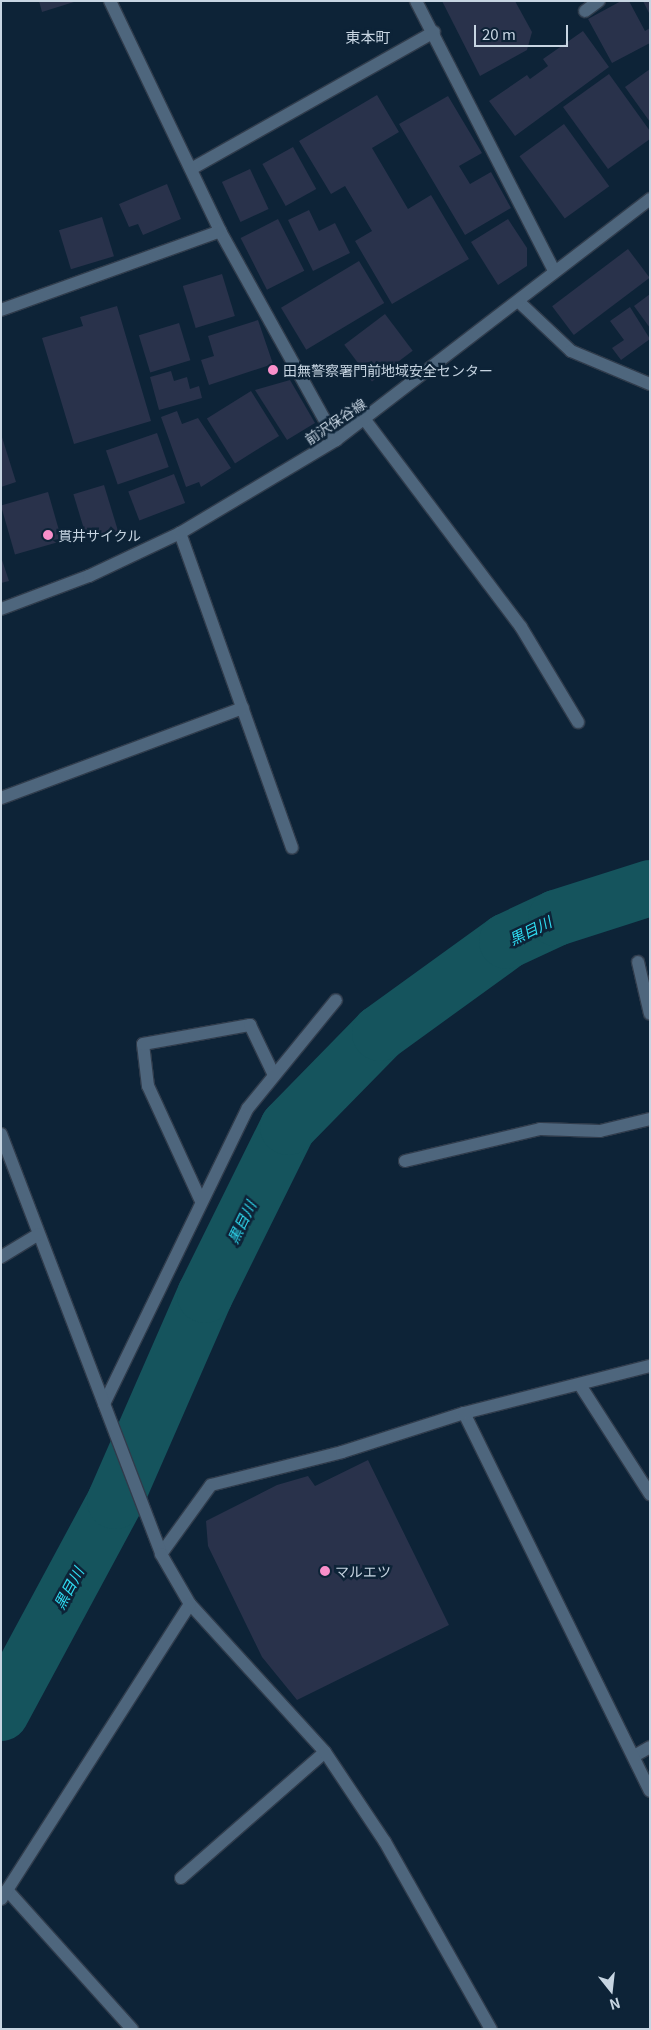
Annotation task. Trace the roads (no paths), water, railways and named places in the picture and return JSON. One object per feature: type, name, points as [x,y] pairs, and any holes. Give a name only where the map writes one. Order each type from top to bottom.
[{"type":"street","points":[[110,1],[220,231],[336,440]]},
{"type":"street","points":[[416,1],[434,32],[554,272]]},
{"type":"street","points":[[585,12],[599,1]]},
{"type":"street","points":[[191,168],[434,32]]},
{"type":"street","name":"前沢保谷線","points":[[1,609],[89,576],[180,533],[336,440],[366,420],[650,199]]},
{"type":"street","points":[[1,310],[220,231]]},
{"type":"street","points":[[518,301],[572,352],[650,384]]},
{"type":"street","points":[[366,420],[521,627],[578,722]]},
{"type":"street","points":[[180,533],[292,848]]},
{"type":"street","points":[[1,798],[243,708]]},
{"type":"street","points":[[638,962],[650,1014]]},
{"type":"street","points":[[104,1404],[200,1199],[248,1108],[273,1073],[336,1000]]},
{"type":"street","points":[[200,1199],[148,1086],[143,1044],[250,1025],[273,1073]]},
{"type":"street","points":[[405,1161],[540,1129],[600,1131],[650,1119]]},
{"type":"street","points":[[1,1134],[161,1554],[190,1604],[326,1752],[390,1851],[491,2029]]},
{"type":"street","points":[[1,1257],[39,1234]]},
{"type":"street","points":[[161,1554],[211,1485],[342,1452],[464,1413],[650,1366]]},
{"type":"street","points":[[580,1385],[650,1494]]},
{"type":"street","points":[[464,1413],[650,1791]]},
{"type":"street","points":[[132,2029],[4,1894],[190,1604]]},
{"type":"street","points":[[634,1756],[650,1747]]},
{"type":"street","points":[[181,1878],[326,1752]]},
{"type":"waterway","name":"黒目川","points":[[1,1713],[115,1501],[205,1295],[288,1127],[380,1033],[507,941],[556,918],[650,888]]},
{"type":"place","name":"田無警察署門前地域安全センター","points":[[273,370]]},
{"type":"place","name":"貫井サイクル","points":[[48,535]]},
{"type":"place","name":"マルエツ","points":[[325,1571]]},
{"type":"district","name":"東本町","points":[[368,37]]}]
